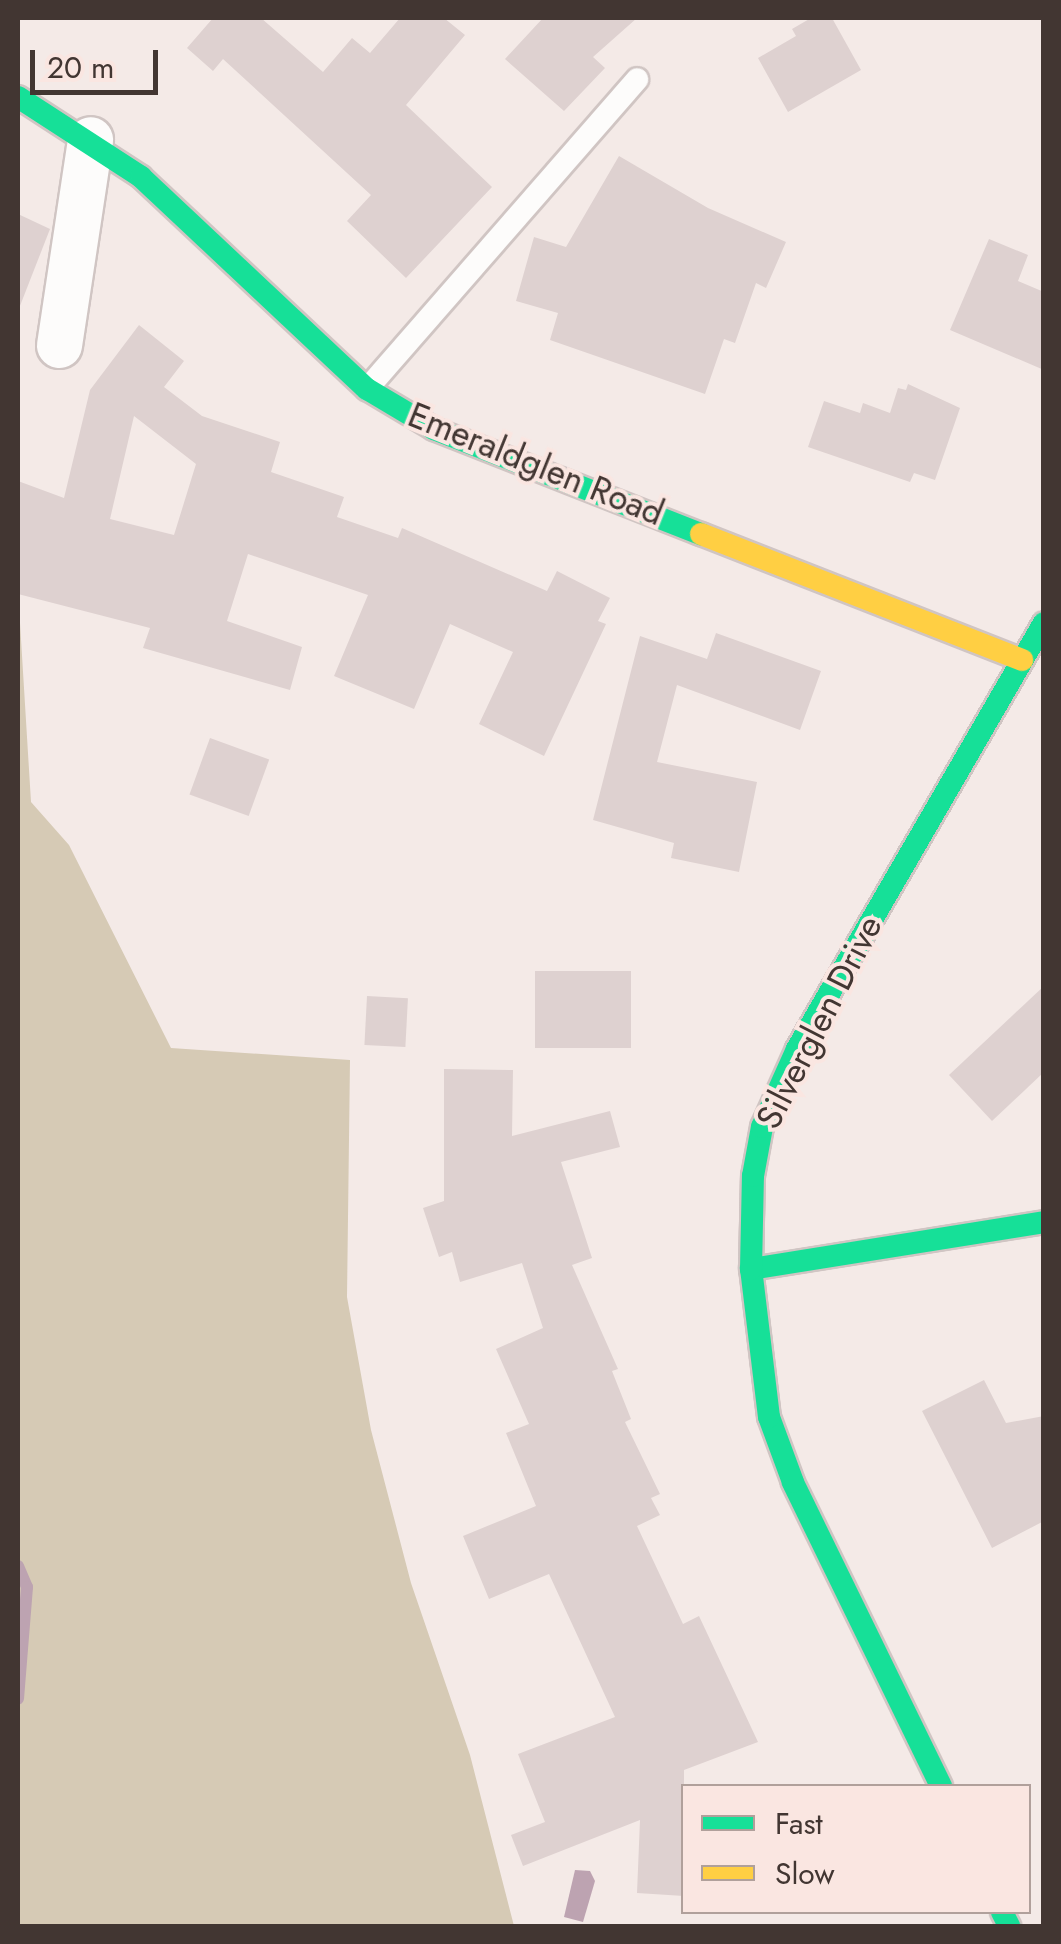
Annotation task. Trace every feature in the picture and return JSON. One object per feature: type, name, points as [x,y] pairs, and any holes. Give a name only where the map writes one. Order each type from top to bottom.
[{"type":"street","name":"Emeraldglen Road","points":[[18,97],[90,138],[141,177],[367,390],[434,429],[1022,660]]},
{"type":"street","points":[[58,345],[90,138]]},
{"type":"street","name":"Silverglen Drive","points":[[940,1784],[778,1444],[760,1380],[751,1269],[753,1176],[771,1102],[910,846],[1044,623]]},
{"type":"street","points":[[751,1269],[1044,1222]]},
{"type":"lane","points":[[367,390],[637,79]]},
{"type":"shaded area","points":[[18,590],[31,802],[69,845],[171,1048],[350,1060],[347,1297],[371,1430],[411,1583],[470,1755],[514,1926],[18,1926]]},
{"type":"shaded area","points":[[575,1870],[590,1871],[595,1881],[583,1922],[564,1917]]},
{"type":"building","points":[[213,18],[261,18],[323,72],[352,38],[370,53],[400,18],[444,18],[465,35],[406,105],[492,187],[406,278],[347,221],[371,195],[223,59],[213,71],[187,48]]},
{"type":"building","points":[[543,18],[637,18],[593,57],[605,68],[564,111],[505,59]]},
{"type":"building","points":[[811,18],[832,18],[861,70],[788,112],[758,58],[796,36],[792,29]]},
{"type":"building","points":[[619,156],[708,208],[786,242],[766,288],[756,283],[735,343],[724,339],[705,394],[550,340],[558,313],[516,301],[534,237],[566,247]]},
{"type":"building","points":[[18,214],[50,229],[18,311]]},
{"type":"building","points":[[989,239],[1028,255],[1018,281],[1044,292],[1044,370],[950,330]]},
{"type":"building","points":[[139,325],[184,361],[164,387],[202,416],[280,442],[271,472],[344,497],[337,517],[398,538],[402,528],[547,591],[557,571],[610,598],[598,621],[606,624],[544,756],[479,724],[513,652],[450,624],[414,709],[334,676],[368,595],[248,554],[227,621],[302,647],[290,690],[143,648],[150,628],[18,594],[18,481],[64,498],[90,390]],"holes":[[[134,416],[196,464],[174,535],[110,519]]]},
{"type":"building","points":[[908,384],[960,408],[935,480],[914,473],[910,482],[808,447],[824,401],[860,413],[863,403],[890,413],[898,388],[906,390]]},
{"type":"building","points":[[716,633],[821,671],[800,730],[677,685],[657,762],[757,782],[739,872],[671,858],[674,843],[593,820],[640,636],[707,659]]},
{"type":"building","points":[[210,738],[269,760],[249,816],[189,794]]},
{"type":"building","points":[[535,971],[631,971],[631,1048],[535,1048]]},
{"type":"building","points":[[1044,986],[1044,1072],[992,1121],[949,1075]]},
{"type":"building","points":[[367,996],[408,998],[405,1047],[364,1045]]},
{"type":"building","points":[[444,1069],[513,1070],[512,1136],[610,1111],[620,1147],[561,1162],[592,1258],[572,1265],[618,1369],[612,1371],[631,1419],[625,1422],[660,1494],[651,1498],[660,1515],[637,1526],[683,1624],[699,1616],[758,1742],[684,1770],[681,1896],[637,1893],[640,1820],[523,1866],[511,1835],[545,1822],[518,1754],[615,1717],[549,1574],[489,1599],[463,1536],[536,1506],[506,1433],[529,1424],[496,1349],[543,1328],[522,1263],[460,1282],[452,1252],[439,1257],[423,1208],[444,1201]]},
{"type":"building","points":[[984,1380],[1006,1423],[1044,1416],[1044,1521],[992,1548],[922,1411]]},
{"type":"waterway","points":[[18,1566],[27,1587],[18,1699]]},
{"type":"traffic: fast","points":[[18,97],[141,177],[367,389],[434,429],[701,534]]},
{"type":"traffic: fast","points":[[940,1784],[793,1482],[769,1417],[751,1269],[753,1176],[762,1127],[797,1049],[1044,623]]},
{"type":"traffic: fast","points":[[751,1269],[1044,1222]]},
{"type":"traffic: fast","points":[[1003,1914],[1009,1926]]},
{"type":"traffic: slow","points":[[701,534],[1022,660]]}]
